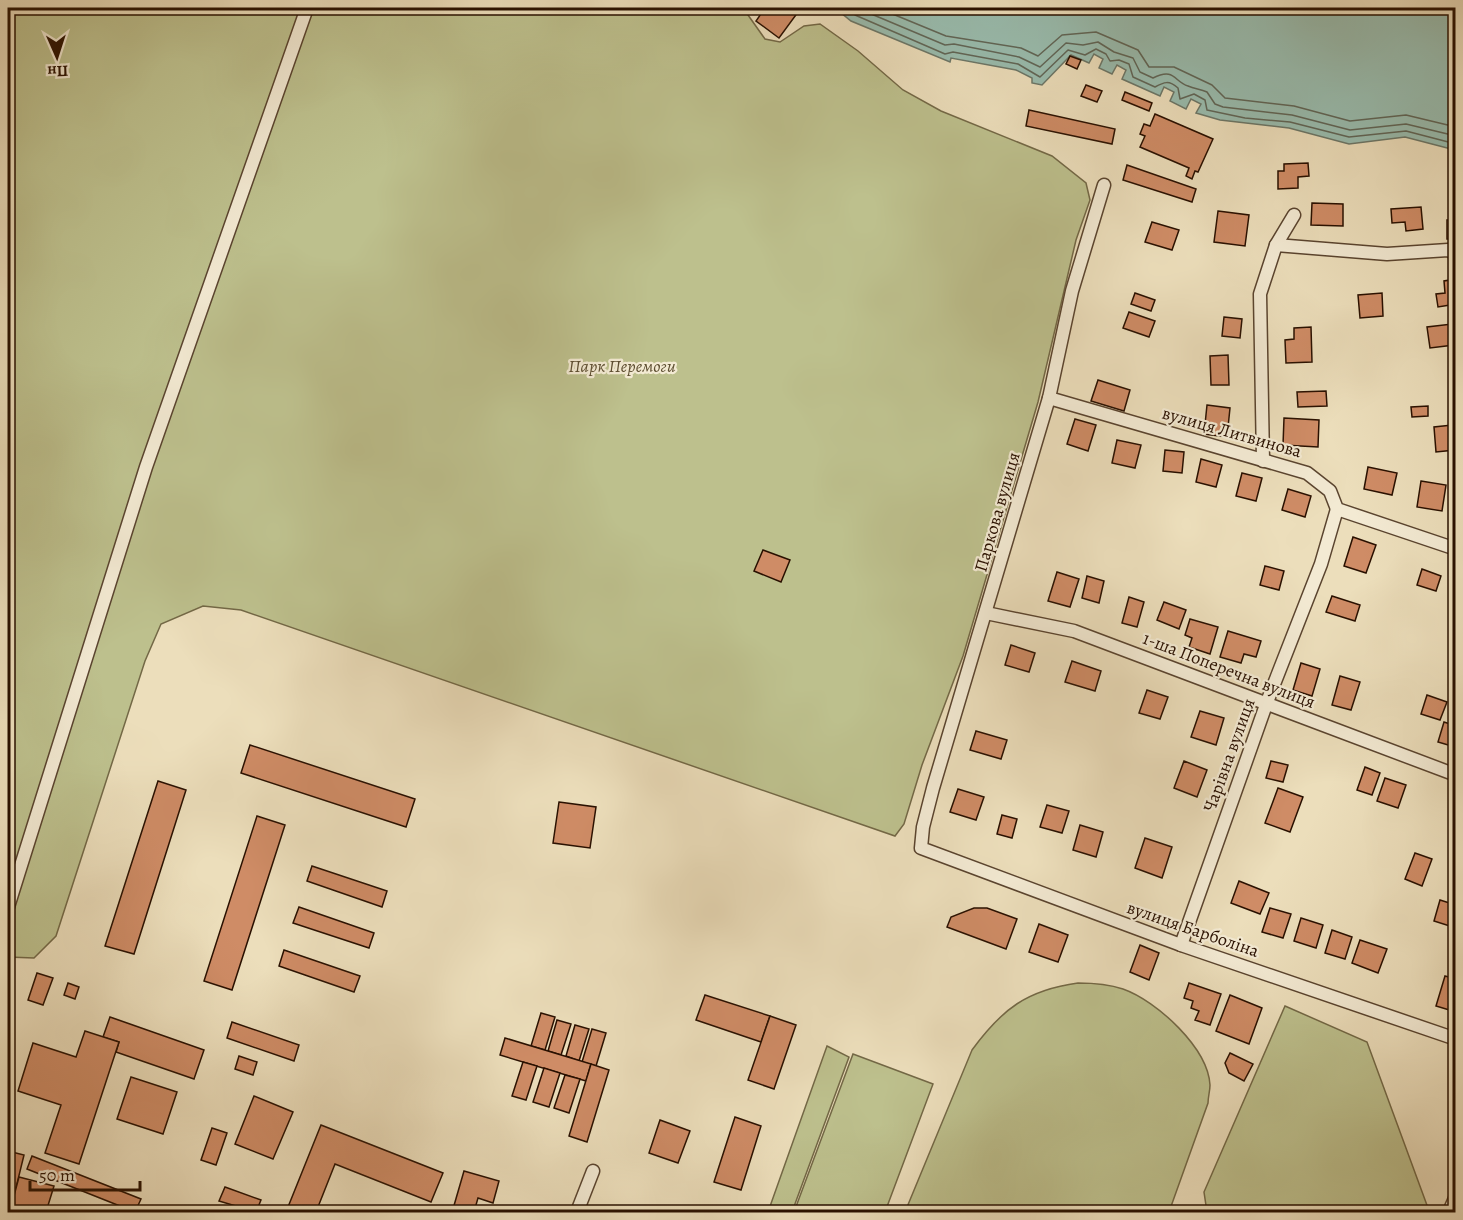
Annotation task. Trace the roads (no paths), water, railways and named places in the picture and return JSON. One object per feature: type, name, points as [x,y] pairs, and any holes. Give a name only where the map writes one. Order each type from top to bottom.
[{"type":"street","points":[[8,907],[142,479],[307,8]]},
{"type":"street","name":"Паркова вулиця","points":[[921,848],[923,827],[933,788],[1049,398],[1072,291],[1104,185]]},
{"type":"street","points":[[1263,461],[1260,294],[1276,245],[1294,215]]},
{"type":"street","points":[[1276,245],[1387,254],[1448,250],[1455,254]]},
{"type":"street","name":"вулиця Литвинова","points":[[1049,398],[1307,473],[1330,491],[1337,509]]},
{"type":"street","points":[[1337,509],[1455,549]]},
{"type":"street","name":"Чарівна вулиця","points":[[1181,945],[1267,702],[1321,564],[1337,509]]},
{"type":"street","name":"1-ша Поперечна вулиця","points":[[986,613],[1074,631],[1267,702],[1455,775]]},
{"type":"street","name":"вулиця Барболіна","points":[[921,848],[1181,945],[1455,1039]]},
{"type":"street","points":[[577,1212],[592,1171]]},
{"type":"street","points":[[1449,1212],[1455,1197]]},
{"type":"water","points":[[835,8],[1455,8],[1455,150],[1405,137],[1349,144],[1289,128],[1220,120],[1196,113],[1201,104],[1191,99],[1186,109],[1170,101],[1174,92],[1164,87],[1160,96],[1122,79],[1126,70],[1117,65],[1112,74],[1099,68],[1103,59],[1094,54],[1089,63],[1071,55],[1042,85],[1032,83],[1032,78],[1016,70],[951,58],[950,62],[851,21]]},
{"type":"park label","name":"Парк Перемоги","points":[[622,366]]}]
